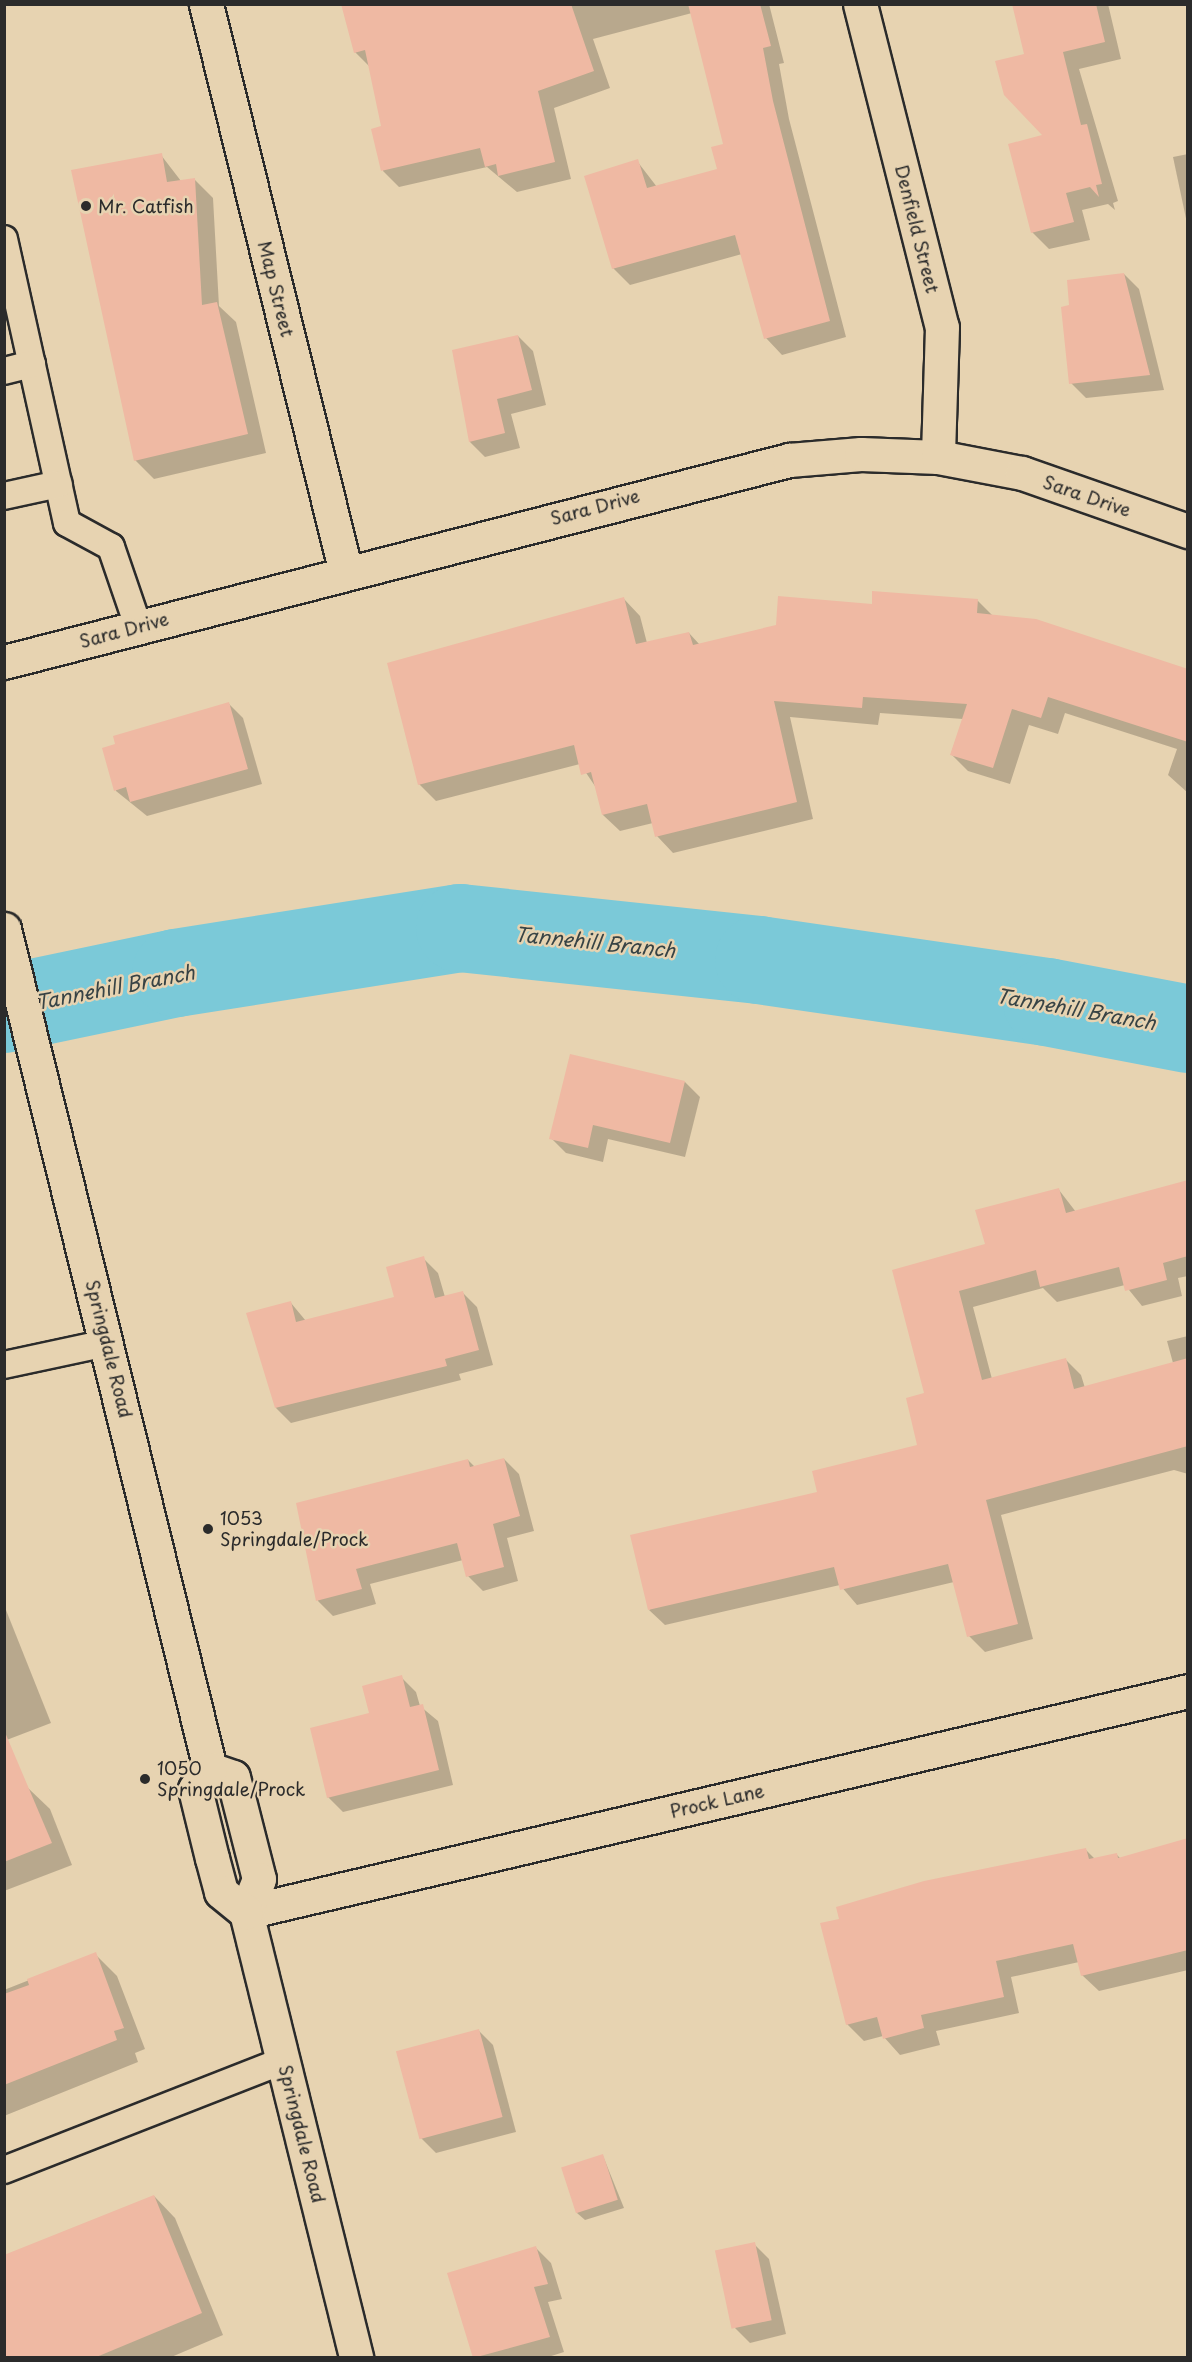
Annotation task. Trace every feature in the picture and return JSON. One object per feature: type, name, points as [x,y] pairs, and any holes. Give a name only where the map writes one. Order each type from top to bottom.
[{"type":"street","name":"Map Street","points":[[206,4],[346,573]]},
{"type":"street","name":"Denfield Street","points":[[860,4],[942,327],[938,457]]},
{"type":"street","name":"Sara Drive","points":[[4,662],[789,460],[861,454],[938,457],[1022,473],[1188,531]]},
{"type":"street","name":"Springdale Road","points":[[4,929],[210,1770],[195,1789],[206,1835],[221,1892],[246,1912],[285,2060],[356,2358]]},
{"type":"street","name":"Prock Lane","points":[[246,1912],[1188,1690]]},
{"type":"lane","points":[[4,239],[68,524],[111,547],[138,626]]},
{"type":"lane","points":[[4,370],[32,364]]},
{"type":"lane","points":[[4,496],[59,484]]},
{"type":"lane","points":[[4,1365],[107,1343]]},
{"type":"lane","points":[[4,2170],[285,2060]]},
{"type":"building","points":[[341,4],[571,4],[594,71],[538,91],[555,162],[498,176],[496,164],[485,167],[480,148],[381,171],[371,129],[381,126],[365,50],[354,53]]},
{"type":"building","points":[[688,4],[760,4],[771,46],[763,48],[773,101],[830,321],[764,339],[735,235],[612,269],[584,176],[638,159],[647,188],[717,169],[711,147],[723,144]]},
{"type":"building","points":[[1012,4],[1096,4],[1105,42],[1063,52],[1081,125],[1087,124],[1102,184],[1096,185],[1099,197],[1090,187],[1066,193],[1074,222],[1031,233],[1008,144],[1042,135],[1004,95],[995,61],[1024,54]]},
{"type":"building","points":[[162,153],[167,182],[195,178],[202,305],[217,302],[248,434],[134,461],[71,170]]},
{"type":"building","points":[[1124,273],[1150,375],[1069,384],[1061,307],[1069,305],[1067,280]]},
{"type":"building","points":[[518,335],[532,390],[497,399],[505,433],[469,442],[452,350]]},
{"type":"building","points":[[872,591],[978,599],[977,613],[1036,619],[1188,669],[1188,742],[1048,697],[1041,718],[1012,709],[993,768],[950,755],[967,704],[863,697],[862,708],[774,701],[797,802],[655,837],[647,804],[602,815],[591,772],[581,775],[574,745],[418,785],[387,663],[624,597],[636,644],[689,632],[693,645],[776,625],[778,596],[872,604]]},
{"type":"building","points":[[229,702],[248,769],[130,802],[126,787],[114,791],[102,748],[115,744],[113,736]]},
{"type":"building","points":[[570,1054],[685,1081],[670,1143],[593,1125],[588,1148],[549,1139]]},
{"type":"building","points":[[1188,1180],[1188,1256],[1163,1263],[1167,1280],[1125,1291],[1119,1267],[1040,1287],[1036,1270],[959,1291],[982,1380],[1066,1358],[1074,1389],[1188,1358],[1188,1446],[986,1500],[1018,1624],[967,1637],[948,1564],[840,1590],[834,1567],[648,1610],[630,1535],[817,1492],[812,1471],[917,1445],[906,1398],[924,1393],[892,1270],[985,1244],[975,1210],[1059,1188],[1066,1213]]},
{"type":"building","points":[[424,1256],[435,1298],[463,1291],[479,1350],[445,1359],[447,1366],[275,1408],[246,1313],[291,1301],[296,1322],[394,1297],[386,1267]]},
{"type":"building","points":[[504,1458],[520,1516],[493,1524],[504,1567],[466,1577],[457,1543],[356,1569],[362,1589],[316,1601],[296,1503],[468,1459],[470,1467]]},
{"type":"building","points":[[402,1675],[410,1707],[423,1704],[439,1770],[327,1798],[310,1728],[369,1713],[362,1686]]},
{"type":"building","points":[[4,1730],[52,1843],[4,1862]]},
{"type":"building","points":[[1188,1838],[1188,1950],[1081,1976],[1073,1944],[996,1961],[1004,1997],[921,2015],[924,2028],[883,2039],[877,2017],[846,2025],[820,1923],[839,1919],[836,1907],[924,1881],[1086,1848],[1089,1859],[1117,1853],[1118,1858]]},
{"type":"building","points":[[96,1952],[124,2028],[114,2031],[117,2040],[4,2085],[4,1994],[29,1985],[27,1979]]},
{"type":"building","points":[[479,2029],[503,2117],[419,2139],[396,2051]]},
{"type":"building","points":[[603,2154],[618,2200],[576,2213],[561,2168]]},
{"type":"building","points":[[154,2195],[202,2313],[94,2358],[4,2358],[4,2255]]},
{"type":"building","points":[[755,2242],[772,2320],[732,2329],[715,2251]]},
{"type":"building","points":[[536,2246],[548,2284],[534,2287],[550,2337],[473,2358],[447,2273]]},
{"type":"waterway","name":"Tannehill Branch","points":[[4,1009],[176,973],[460,928],[759,960],[1047,1002],[1188,1029]]},
{"type":"place","name":"Mr. Catfish","points":[[86,206]]},
{"type":"place","name":"1053 Springdale/Prock","points":[[208,1529]]},
{"type":"place","name":"1050 Springdale/Prock","points":[[145,1779]]}]
